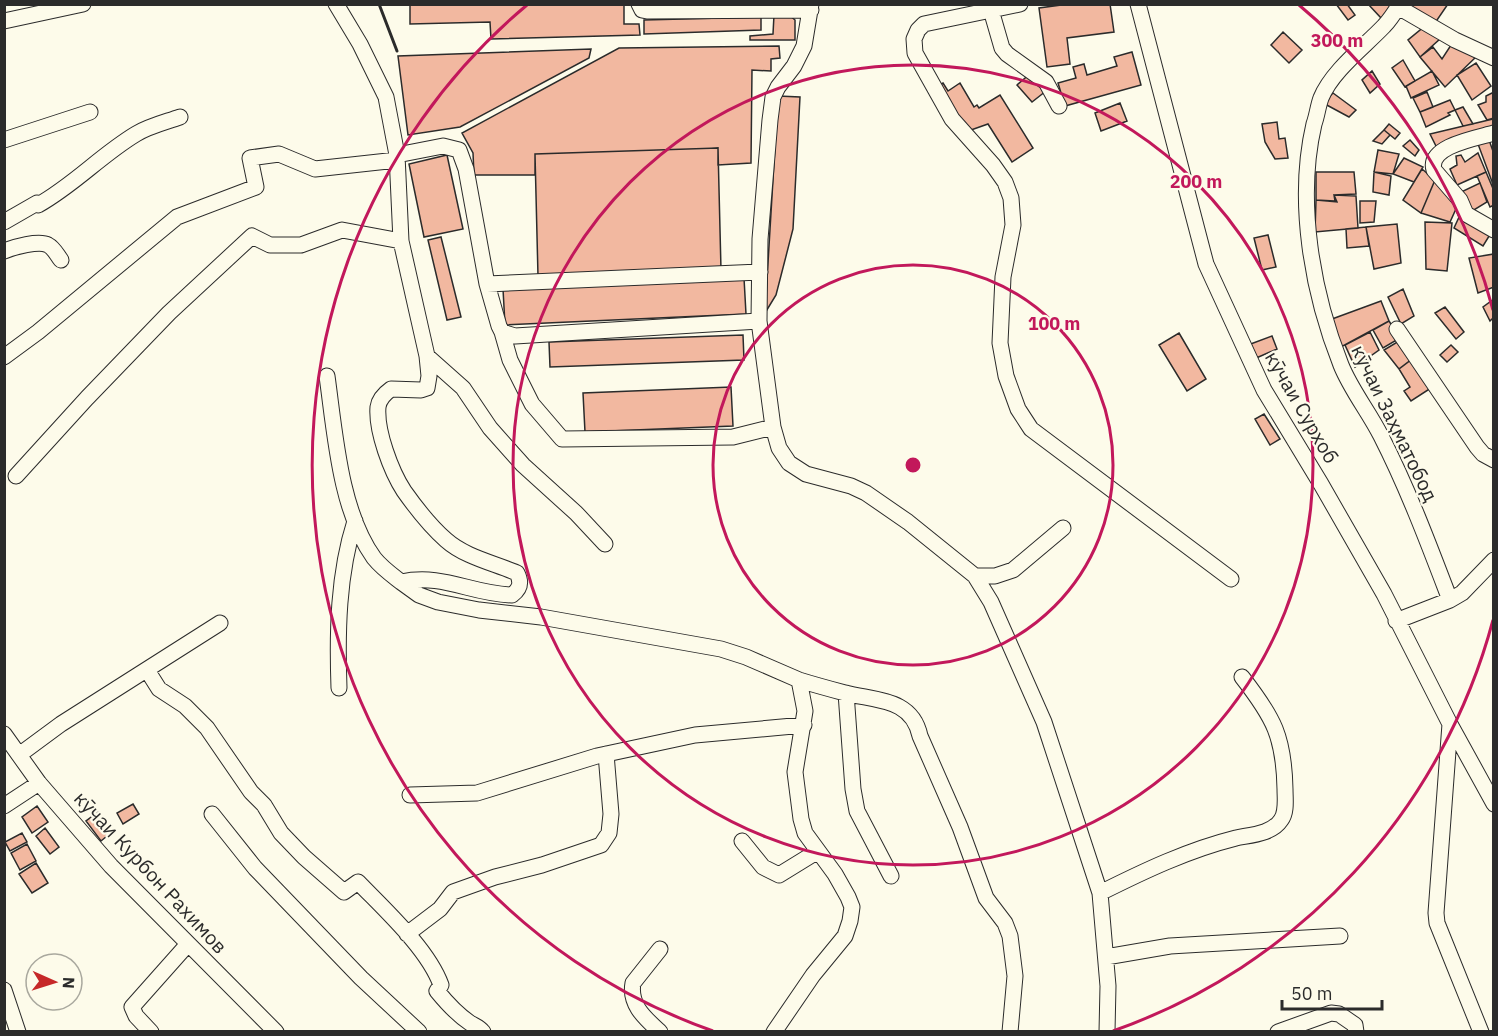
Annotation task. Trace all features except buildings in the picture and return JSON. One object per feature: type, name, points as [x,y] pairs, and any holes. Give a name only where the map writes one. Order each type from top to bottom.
[{"type":"street","points":[[4,21],[82,4]]},
{"type":"street","points":[[336,4],[360,44],[386,97],[397,158],[401,241],[427,356],[429,376],[427,388],[421,390],[391,389],[382,396],[378,407],[385,451],[402,489],[424,518],[447,541],[480,559],[517,573],[520,585],[519,590],[512,595],[504,595],[440,580],[418,579],[401,582]]},
{"type":"street","points":[[639,4],[647,11],[811,8],[804,46],[794,66],[773,97],[761,227],[759,321],[773,427],[779,448],[789,463],[806,474],[851,486],[866,493],[908,522],[975,576],[991,602],[1044,722],[1100,893],[1108,986],[1107,1032]]},
{"type":"street","points":[[1020,4],[924,24],[914,39],[915,53],[952,120],[993,165],[1005,182],[1011,198],[1013,225],[1003,277],[1000,343],[1006,376],[1018,409],[1031,429],[1232,579]]},
{"type":"street","name":"кӯчаи Сурхоб","points":[[1138,4],[1206,264],[1264,390],[1384,594],[1396,621],[1494,804]]},
{"type":"street","points":[[1399,6],[1455,40],[1494,58]]},
{"type":"street","name":"кӯчаи Заҳматобод","points":[[1399,6],[1385,25],[1326,88],[1321,99],[1308,153],[1305,189],[1313,272],[1333,342],[1342,367],[1381,436],[1425,535],[1450,600]]},
{"type":"street","points":[[991,10],[1002,48],[1046,82],[1059,105]]},
{"type":"street","points":[[4,140],[90,112]]},
{"type":"street","points":[[4,222],[56,195],[105,155],[138,132],[180,117]]},
{"type":"street","points":[[1494,133],[1456,143],[1437,154],[1432,166],[1460,200],[1466,214],[1494,230]]},
{"type":"street","points":[[4,357],[38,332],[177,217],[256,187],[250,158],[279,154],[315,169],[397,158],[443,146],[459,150],[466,169],[487,284],[510,360],[532,404],[562,439],[733,437],[773,427]]},
{"type":"street","points":[[16,476],[169,313],[252,236],[270,245],[301,245],[342,230],[401,241]]},
{"type":"street","points":[[4,251],[16,247],[46,244],[61,260]]},
{"type":"street","points":[[487,284],[760,272]]},
{"type":"street","points":[[502,332],[515,336],[759,321]]},
{"type":"street","points":[[1397,329],[1477,447],[1483,454],[1494,460]]},
{"type":"street","points":[[427,356],[463,388],[490,428],[523,465],[576,513],[605,544]]},
{"type":"street","points":[[327,376],[340,462],[355,521],[376,560],[419,596],[479,610],[541,616],[721,649],[799,680],[890,702],[902,708],[918,724],[920,736],[960,827],[986,898],[1005,923],[1010,936],[1015,976],[1010,1032]]},
{"type":"street","points":[[339,688],[337,641],[345,558],[355,521]]},
{"type":"street","points":[[975,576],[995,576],[1013,570],[1063,528]]},
{"type":"street","points":[[1396,621],[1462,593],[1494,560]]},
{"type":"street","points":[[19,755],[61,724],[220,623]]},
{"type":"street","points":[[147,670],[159,689],[185,706],[207,728],[251,792],[264,805],[281,833],[344,892],[358,882],[407,934],[437,974],[441,985],[437,991],[472,1025],[478,1026],[483,1032]]},
{"type":"street","points":[[1100,893],[1148,869],[1193,851],[1272,829],[1281,821],[1285,812],[1286,800],[1285,762],[1282,746],[1276,728],[1264,706],[1242,677]]},
{"type":"street","points":[[774,1032],[813,975],[845,936],[852,907],[848,897],[805,833],[801,819],[795,772],[805,711],[799,680]]},
{"type":"street","points":[[846,693],[853,789],[857,811],[891,876]]},
{"type":"street","points":[[1450,724],[1437,923],[1481,1032]]},
{"type":"street","points":[[410,795],[477,793],[606,754],[695,735],[804,725]]},
{"type":"street","name":"кӯчаи Курбон Рахимов","points":[[4,734],[39,783],[111,866],[276,1032]]},
{"type":"street","points":[[407,934],[440,909],[453,892],[601,845],[609,833],[611,814],[606,754]]},
{"type":"street","points":[[4,806],[39,783]]},
{"type":"street","points":[[212,814],[255,868],[361,978],[419,1032]]},
{"type":"street","points":[[742,841],[763,867],[779,875],[818,851]]},
{"type":"street","points":[[1106,957],[1170,946],[1340,936]]},
{"type":"street","points":[[151,1032],[136,1016],[132,1007],[188,944]]},
{"type":"street","points":[[660,949],[633,984],[632,990],[633,1000],[660,1032]]},
{"type":"street","points":[[4,990],[18,1032]]},
{"type":"street","points":[[1278,1032],[1331,1013],[1339,1014],[1355,1025],[1356,1032]]},
{"type":"wall","points":[[379,4],[397,51]]}]
